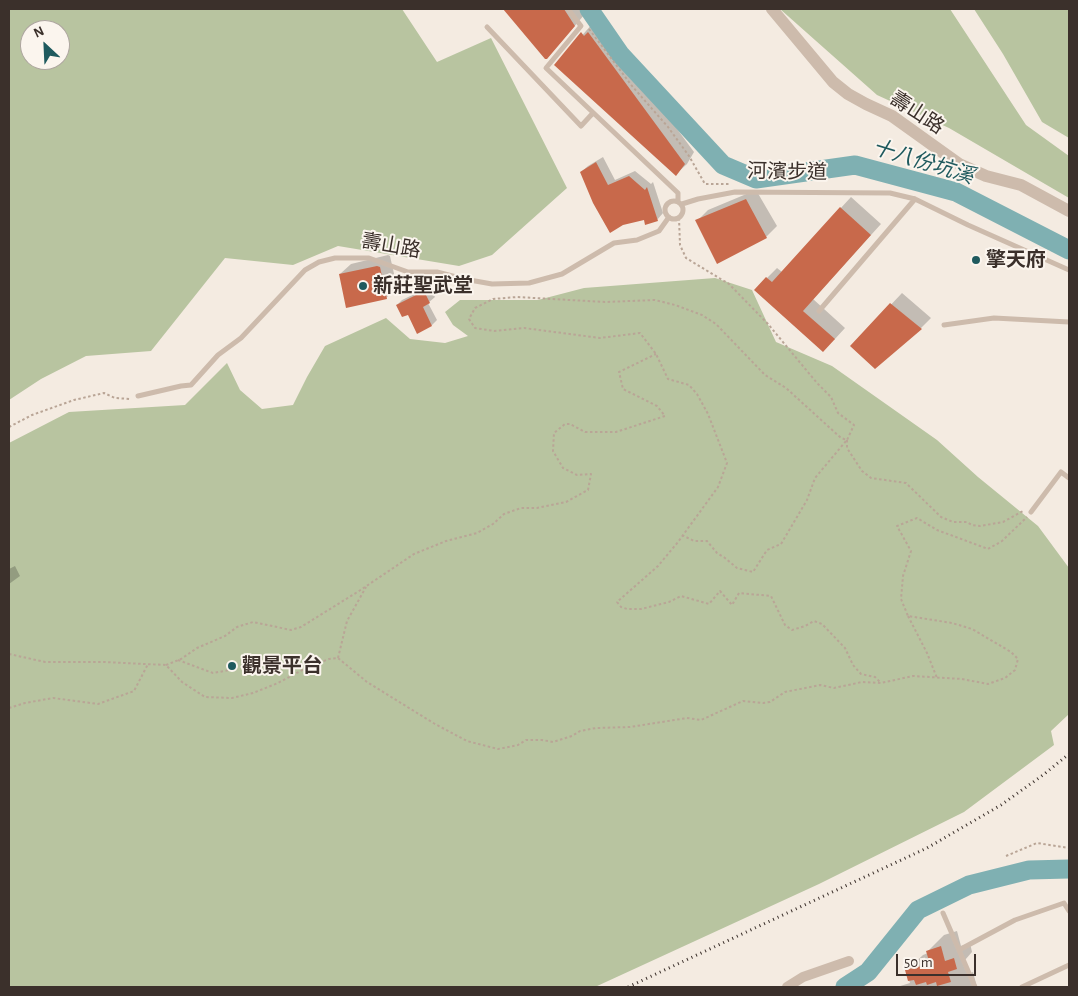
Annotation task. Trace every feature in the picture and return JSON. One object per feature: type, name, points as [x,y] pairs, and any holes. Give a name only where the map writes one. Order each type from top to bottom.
[{"type":"street","name":"壽山路","points":[[772,9],[833,82],[848,94],[892,116],[959,164],[986,176],[1021,185],[1069,211]]},
{"type":"street","points":[[787,987],[803,977],[850,961]]},
{"type":"lane","points":[[568,9],[581,26],[546,68],[678,193],[683,213],[679,218],[669,217]]},
{"type":"lane","points":[[487,27],[581,126],[593,113]]},
{"type":"lane","points":[[680,203],[735,192],[890,192],[914,199],[1069,270]]},
{"type":"lane","points":[[819,311],[914,199]]},
{"type":"lane","name":"壽山路","points":[[138,396],[192,385],[218,356],[241,338],[305,270],[319,262],[335,258],[368,258],[408,272],[438,272],[492,284],[530,284],[562,274],[614,244],[637,240],[659,231],[669,217],[666,212],[667,204],[672,201],[680,203]]},
{"type":"lane","points":[[944,325],[994,318],[1069,322]]},
{"type":"lane","points":[[1031,512],[1061,472],[1069,478]]},
{"type":"lane","points":[[959,950],[1014,920],[1064,903],[1069,912]]},
{"type":"lane","points":[[943,913],[975,987]]},
{"type":"lane","points":[[1022,987],[1069,965]]},
{"type":"path","name":"河濱步道","points":[[588,28],[632,86],[668,127],[689,156],[705,184],[734,185]]},
{"type":"path","points":[[679,218],[680,245],[686,258],[729,284],[774,330],[817,383],[831,397],[838,413],[854,425],[847,440],[815,478],[807,500],[781,544],[767,550],[753,572],[737,568],[717,553],[707,541],[694,541],[682,535]]},
{"type":"path","points":[[847,440],[841,438],[786,388],[765,375],[716,324],[702,315],[675,305],[655,300],[604,302],[517,297],[493,299],[475,308],[468,319],[475,328],[494,331],[524,328],[600,338],[640,333],[656,354],[668,378],[690,385],[708,414],[727,463],[718,487],[658,566],[617,602],[621,607],[641,609],[669,602],[681,596],[709,604],[720,591],[732,605],[739,592],[771,596],[785,625],[792,630],[806,626],[814,621],[822,624],[845,648],[853,665],[861,674],[875,677],[881,683]]},
{"type":"path","points":[[9,654],[45,662],[166,665],[197,648],[225,636],[237,627],[253,622],[291,630],[301,627],[414,554],[446,541],[477,533],[493,524],[504,514],[521,508],[537,508],[566,502],[588,490],[591,474],[577,475],[563,468],[553,451],[554,433],[565,424],[570,424],[585,432],[616,432],[665,416],[658,406],[623,390],[620,372],[656,354]]},
{"type":"path","points":[[9,427],[32,415],[74,400],[104,393],[115,398],[134,399],[138,396]]},
{"type":"path","points":[[847,440],[846,448],[862,471],[872,478],[906,483],[941,517],[953,522],[967,522],[972,526],[980,526],[1003,522],[1026,508],[1031,512],[1002,541],[988,548],[938,530],[917,518],[897,526],[911,551],[903,576],[901,599],[937,678]]},
{"type":"path","points":[[338,658],[347,621],[367,586]]},
{"type":"path","points":[[166,665],[182,682],[205,697],[232,698],[261,690],[306,668],[329,659],[338,658],[367,682],[435,724],[467,741],[498,749],[526,740],[553,742],[572,736],[580,731],[596,728],[630,727],[687,718],[701,720],[743,701],[770,702],[785,692],[820,685],[834,688],[862,682],[881,683],[913,676],[962,679],[988,684],[1005,678],[1015,670],[1018,659],[1011,652],[972,629],[952,623],[908,616]]},
{"type":"path","points":[[178,660],[213,673],[230,670],[232,666]]},
{"type":"path","points":[[9,708],[53,698],[98,704],[134,691],[148,664]]},
{"type":"path","points":[[1006,856],[1037,843],[1055,844],[1069,848]]},
{"type":"green space","points":[[9,9],[402,9],[437,62],[491,38],[567,188],[492,255],[459,266],[338,246],[293,265],[225,258],[151,351],[86,356],[41,379],[9,400]]},
{"type":"green space","points":[[780,9],[950,9],[1026,125],[1069,156],[1069,198],[949,128],[877,95]]},
{"type":"green space","points":[[974,9],[1069,9],[1069,138],[1042,122],[1003,54]]},
{"type":"green space","points":[[715,278],[752,290],[776,342],[832,366],[937,440],[978,477],[1038,526],[1069,568],[1069,714],[1051,731],[1054,745],[964,812],[819,884],[595,987],[9,987],[9,443],[69,412],[185,405],[227,363],[240,390],[262,409],[293,405],[325,346],[386,318],[410,339],[445,343],[468,336],[453,325],[445,312],[460,300],[538,300],[584,288]]},
{"type":"building","points":[[503,9],[564,9],[575,26],[545,59]]},
{"type":"building","points":[[581,32],[584,36],[588,32],[685,164],[676,176],[554,65]]},
{"type":"building","points":[[596,162],[608,185],[629,176],[645,190],[647,187],[658,221],[645,225],[644,220],[623,225],[610,233],[593,203],[580,172]]},
{"type":"building","points":[[746,199],[767,238],[717,264],[695,220]]},
{"type":"building","points":[[840,207],[871,235],[803,311],[835,339],[823,352],[754,290],[766,277],[772,282]]},
{"type":"building","name":"新莊聖武堂","points":[[380,267],[387,299],[346,308],[339,274]]},
{"type":"building","points":[[424,291],[430,303],[423,307],[432,326],[417,334],[408,315],[402,317],[396,305]]},
{"type":"building","points":[[890,303],[922,329],[875,369],[850,346]]},
{"type":"building","points":[[941,946],[945,961],[954,958],[957,969],[948,972],[951,982],[937,986],[936,982],[927,985],[926,982],[916,985],[914,980],[908,981],[905,970],[922,966],[921,963],[929,961],[926,951]]},
{"type":"waterway","name":"十八份坑溪","points":[[589,9],[620,54],[723,165],[756,179],[855,165],[956,192],[1069,250]]},
{"type":"waterway","points":[[845,987],[868,972],[918,910],[969,885],[1029,870],[1069,869]]},
{"type":"railway","points":[[628,987],[927,848],[1001,805],[1069,754]]},
{"type":"place","name":"擎天府","points":[[976,260]]},
{"type":"place","name":"新莊聖武堂","points":[[363,286]]},
{"type":"place","name":"觀景平台","points":[[232,666]]}]
